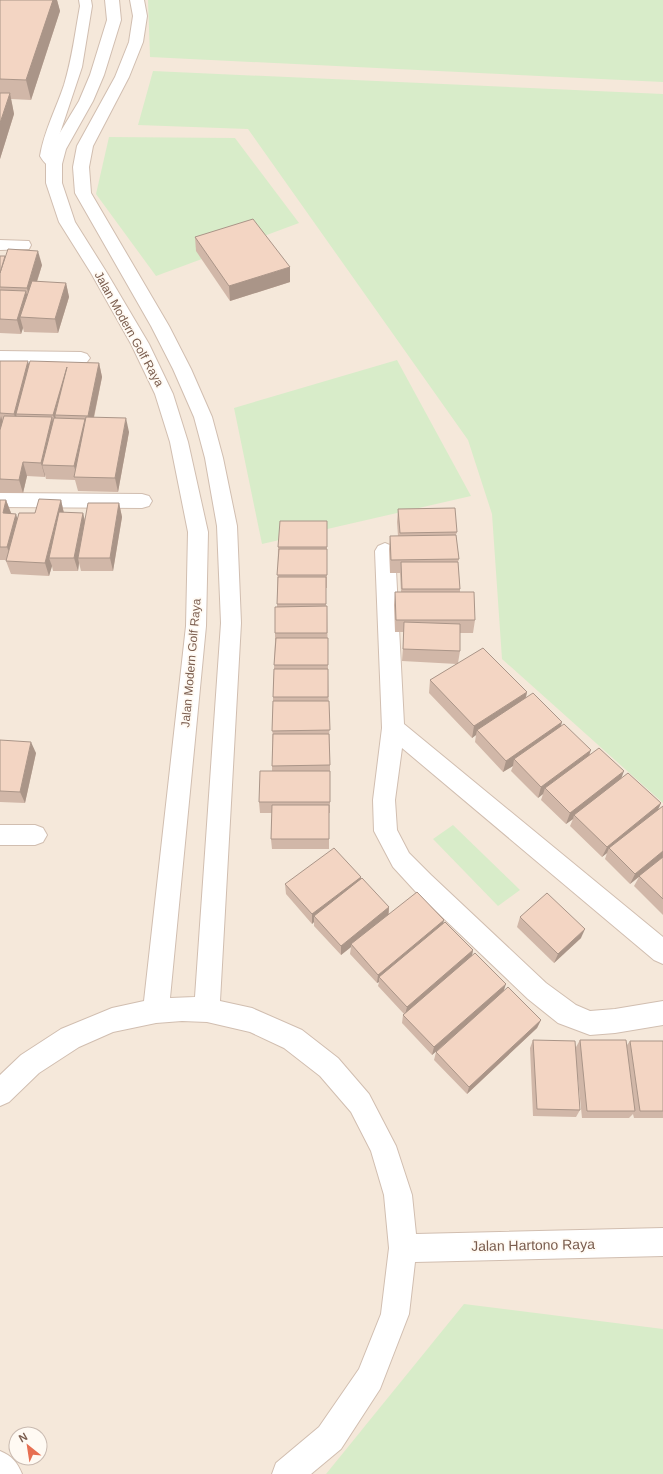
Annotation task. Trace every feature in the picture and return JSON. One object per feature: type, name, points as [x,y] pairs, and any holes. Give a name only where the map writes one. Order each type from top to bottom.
[{"type":"street","name":"Jalan Modern Golf Raya","points":[[112,0],[114,20],[97,75],[86,101],[58,149],[54,164],[54,183],[67,222],[140,344],[164,394],[179,442],[198,532],[196,626],[156,1011]]},
{"type":"street","points":[[137,0],[140,16],[136,42],[122,77],[85,146],[81,167],[83,193],[160,326],[182,369],[203,417],[214,458],[227,526],[231,623],[208,1010]]},
{"type":"street","points":[[0,245],[23,245]]},
{"type":"street","points":[[0,357],[81,358]]},
{"type":"street","points":[[0,500],[142,501]]},
{"type":"street","points":[[385,551],[394,728],[384,800],[386,831],[402,860],[423,883],[537,991],[567,1014],[590,1023],[615,1021],[663,1013]]},
{"type":"street","points":[[394,728],[663,952]]},
{"type":"street","points":[[0,836],[35,835]]},
{"type":"street","points":[[0,1093],[30,1064],[70,1038],[112,1020],[156,1011],[182,1009],[208,1010],[252,1020],[293,1039],[329,1067],[360,1103],[384,1146],[398,1195],[403,1248],[395,1314],[370,1379],[330,1438],[287,1474]]},
{"type":"street","name":"Jalan Hartono Raya","points":[[403,1248],[663,1242]]},
{"type":"street","points":[[0,1466],[7,1474]]},
{"type":"lane","points":[[54,164],[47,156],[48,146],[55,121],[73,78],[80,46],[86,6],[85,0]]},
{"type":"shaded area","points":[[0,0],[663,0],[663,1474],[0,1474]]},
{"type":"green space","points":[[148,0],[663,0],[663,82],[150,57]]},
{"type":"green space","points":[[153,71],[663,94],[663,803],[502,659],[492,514],[468,440],[248,129],[138,125]]},
{"type":"green space","points":[[109,137],[235,138],[299,223],[156,276],[96,194]]},
{"type":"green space","points":[[397,360],[471,496],[262,544],[234,408]]},
{"type":"green space","points":[[453,825],[520,890],[498,906],[433,839]]},
{"type":"green space","points":[[464,1304],[663,1329],[663,1474],[326,1474]]},
{"type":"building","points":[[0,0],[53,0],[26,80],[0,79]]},
{"type":"building","points":[[0,93],[10,93],[0,123]]},
{"type":"building","points":[[253,219],[290,267],[229,286],[195,237]]},
{"type":"building","points":[[8,249],[38,251],[27,288],[0,287],[0,273]]},
{"type":"building","points":[[0,256],[5,256],[0,273]]},
{"type":"building","points":[[32,281],[66,283],[55,319],[20,317]]},
{"type":"building","points":[[0,290],[26,291],[17,320],[0,319]]},
{"type":"building","points":[[0,361],[28,361],[14,414],[0,413]]},
{"type":"building","points":[[30,361],[99,363],[88,416],[55,415],[67,367],[53,415],[16,414]]},
{"type":"building","points":[[4,416],[52,417],[41,463],[23,462],[19,480],[0,479],[0,430]]},
{"type":"building","points":[[86,417],[126,418],[115,478],[74,477]]},
{"type":"building","points":[[54,418],[85,419],[74,466],[42,465]]},
{"type":"building","points":[[39,499],[61,500],[45,563],[6,561],[19,513],[35,513]]},
{"type":"building","points":[[0,500],[6,500],[3,513],[16,514],[7,547],[0,547]]},
{"type":"building","points":[[88,503],[119,503],[110,558],[78,558]]},
{"type":"building","points":[[455,508],[457,532],[400,533],[398,509]]},
{"type":"building","points":[[59,512],[83,513],[74,558],[49,558]]},
{"type":"building","points":[[280,521],[327,521],[327,547],[278,547]]},
{"type":"building","points":[[456,535],[459,559],[391,560],[390,536]]},
{"type":"building","points":[[279,549],[327,549],[327,575],[277,575]]},
{"type":"building","points":[[401,562],[458,562],[460,589],[402,589]]},
{"type":"building","points":[[278,577],[326,577],[326,604],[277,604]]},
{"type":"building","points":[[395,592],[474,592],[475,620],[396,620]]},
{"type":"building","points":[[327,606],[327,633],[275,633],[275,607]]},
{"type":"building","points":[[404,622],[460,624],[460,651],[403,649]]},
{"type":"building","points":[[276,638],[328,638],[328,665],[274,665]]},
{"type":"building","points":[[483,648],[527,692],[474,726],[430,680]]},
{"type":"building","points":[[274,669],[328,669],[328,697],[273,697]]},
{"type":"building","points":[[533,693],[562,722],[506,761],[477,730]]},
{"type":"building","points":[[273,701],[329,701],[330,730],[272,731]]},
{"type":"building","points":[[564,724],[591,750],[541,787],[514,759]]},
{"type":"building","points":[[273,734],[329,734],[330,765],[272,766]]},
{"type":"building","points":[[0,740],[31,742],[20,792],[0,791]]},
{"type":"building","points":[[599,748],[624,771],[570,813],[545,788]]},
{"type":"building","points":[[260,771],[330,771],[330,802],[259,802]]},
{"type":"building","points":[[628,773],[661,803],[607,847],[574,815]]},
{"type":"building","points":[[272,805],[329,805],[329,839],[271,839]]},
{"type":"building","points":[[663,806],[663,851],[635,874],[609,848]]},
{"type":"building","points":[[334,848],[361,877],[312,914],[285,884]]},
{"type":"building","points":[[663,857],[663,899],[639,876]]},
{"type":"building","points":[[362,878],[389,907],[341,946],[314,916]]},
{"type":"building","points":[[417,892],[444,920],[378,975],[351,944]]},
{"type":"building","points":[[547,893],[585,929],[558,954],[520,917]]},
{"type":"building","points":[[445,922],[473,950],[407,1007],[379,977]]},
{"type":"building","points":[[475,953],[506,984],[434,1047],[403,1015]]},
{"type":"building","points":[[508,987],[541,1020],[469,1087],[436,1052]]},
{"type":"building","points":[[533,1040],[575,1041],[580,1110],[537,1109]]},
{"type":"building","points":[[580,1040],[626,1040],[635,1111],[587,1111]]},
{"type":"building","points":[[630,1041],[663,1041],[663,1111],[640,1111]]}]
